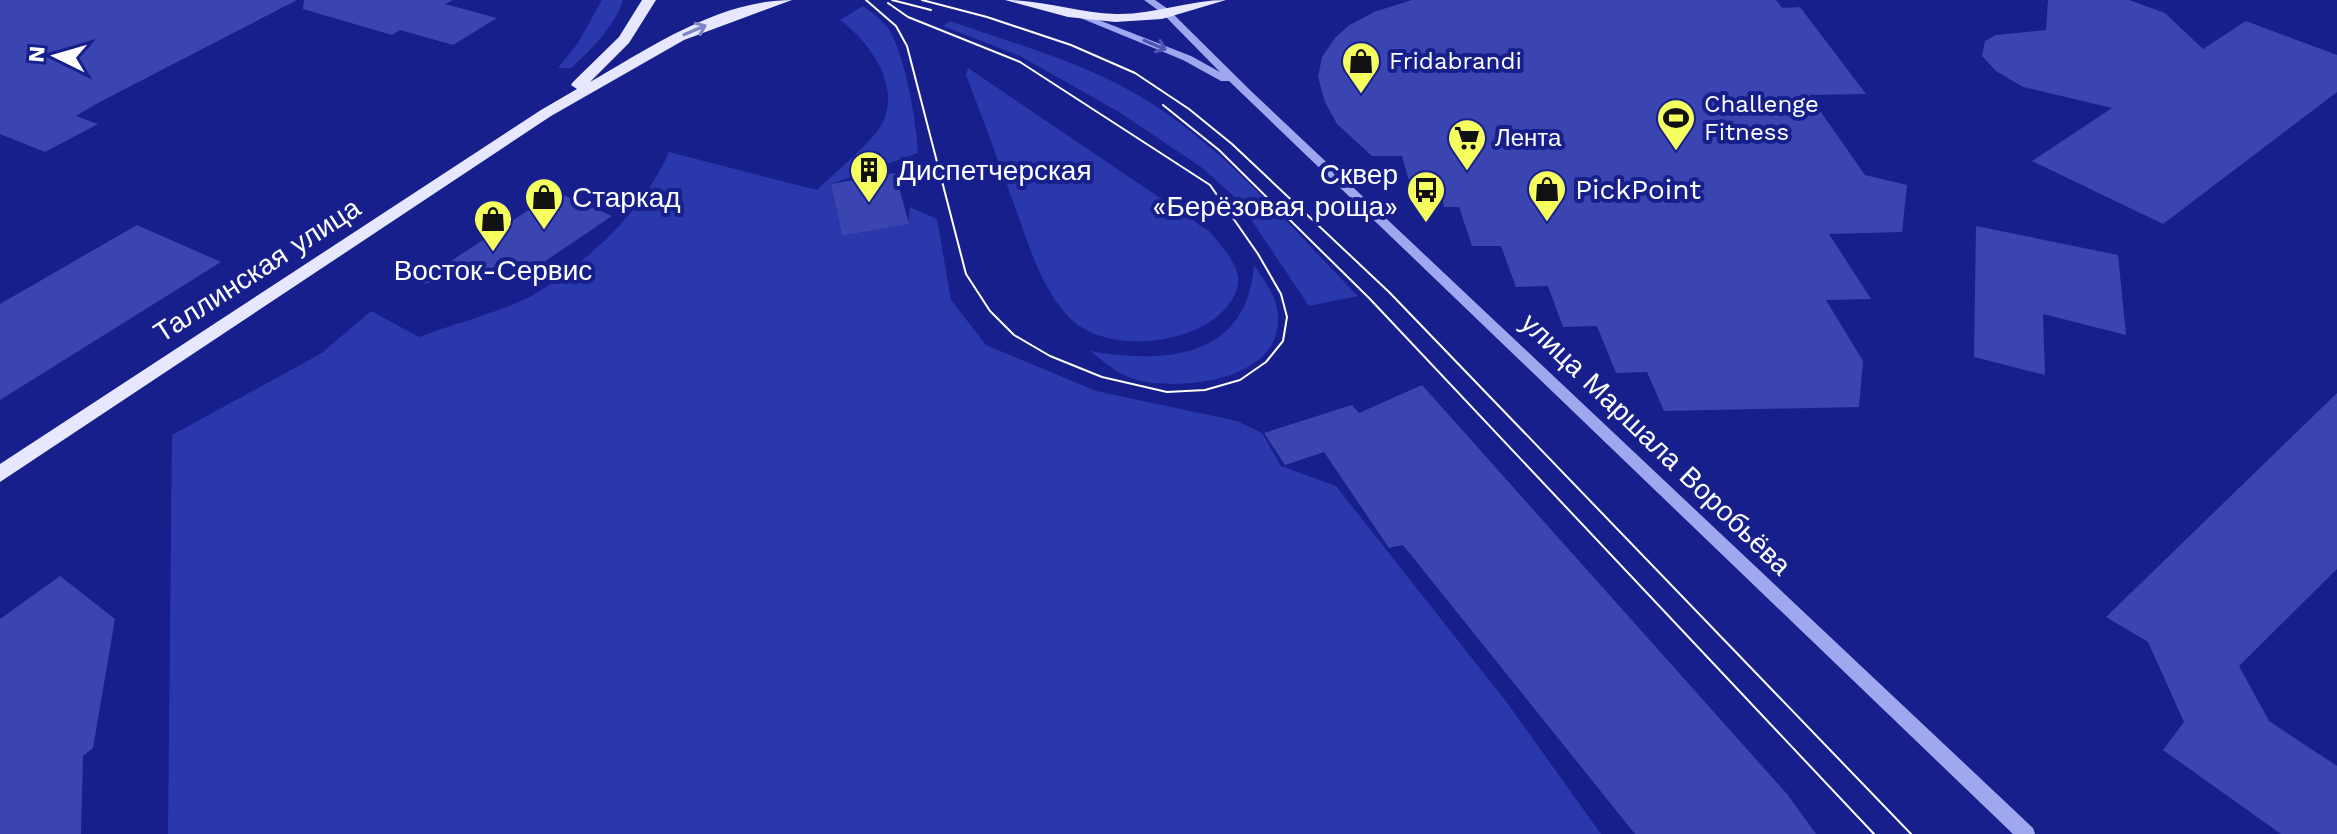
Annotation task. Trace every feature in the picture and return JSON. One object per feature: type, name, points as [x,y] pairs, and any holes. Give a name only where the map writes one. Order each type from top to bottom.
[{"type":"main road","name":"Таллинская улица","points":[[546,113],[624,40],[649,0]]},
{"type":"main road","name":"Таллинская улица","points":[[0,474],[546,113],[679,37],[737,14],[785,0]]},
{"type":"main road","points":[[1012,0],[1083,17],[1130,19],[1170,15],[1219,0]]},
{"type":"street","name":"улица Маршала Воробьёва","points":[[1149,0],[1170,15],[1248,94],[2026,834]]},
{"type":"street","name":"улица Маршала Воробьёва","points":[[1083,17],[1187,58],[1248,94]]},
{"type":"shaded area","points":[[602,0],[623,0],[614,19],[594,45],[571,68],[558,68],[578,43]]},
{"type":"shaded area","points":[[863,6],[887,28],[898,49],[910,94],[918,153],[831,184],[842,236],[908,224],[910,207],[937,219],[951,300],[986,345],[1096,391],[1237,421],[1262,433],[1281,466],[1336,486],[1508,704],[1601,834],[168,834],[172,435],[322,353],[371,311],[419,337],[535,294],[595,250],[630,214],[658,174],[669,152],[817,190],[867,142],[880,127],[886,112],[886,82],[880,68],[862,41],[840,20]]},
{"type":"shaded area","points":[[950,21],[1087,70],[1163,111],[1190,130],[1240,175],[1358,296],[1309,306],[1238,200],[1201,167],[1119,112],[1020,56],[943,26]]},
{"type":"shaded area","points":[[968,68],[1209,231],[1237,271],[1236,293],[1224,310],[1205,325],[1186,333],[1144,341],[1122,341],[1102,336],[1083,328],[1068,316],[1050,292],[1036,264],[966,75]]},
{"type":"shaded area","points":[[1254,265],[1274,298],[1278,320],[1274,341],[1262,357],[1245,369],[1201,382],[1156,383],[1124,375],[1090,351],[1118,355],[1173,354],[1198,348],[1219,337],[1236,320],[1248,296]]},
{"type":"building","points":[[0,0],[297,0],[76,116],[98,124],[45,152],[0,134]]},
{"type":"building","points":[[304,0],[453,0],[445,4],[497,18],[453,45],[400,30],[392,35],[303,9]]},
{"type":"building","points":[[1412,0],[1776,0],[1782,8],[1800,7],[1866,94],[1809,95],[1865,175],[1907,185],[1902,232],[1829,234],[1871,299],[1826,300],[1863,361],[1859,407],[1664,411],[1647,372],[1616,373],[1597,326],[1563,327],[1548,286],[1516,287],[1501,246],[1472,246],[1459,207],[1444,207],[1440,190],[1412,191],[1402,156],[1372,156],[1337,124],[1325,102],[1318,77],[1322,57],[1348,26],[1374,12]]},
{"type":"building","points":[[2048,0],[2129,0],[2165,13],[2203,49],[2246,21],[2337,55],[2337,92],[2163,224],[2032,161],[2112,108],[2023,87],[1996,71],[1982,56],[1985,41],[1996,35],[2046,30]]},
{"type":"building","name":"Диспетчерская","points":[[895,173],[909,224],[842,236],[831,184]]},
{"type":"building","points":[[556,192],[612,216],[535,268],[520,261],[424,284],[422,280]]},
{"type":"building","points":[[137,225],[221,262],[0,400],[0,304]]},
{"type":"building","points":[[1976,226],[2118,255],[2126,335],[2043,314],[2045,375],[1974,357]]},
{"type":"building","points":[[1422,385],[1787,794],[1816,834],[1635,834],[1403,545],[1389,548],[1324,452],[1285,465],[1264,433],[1352,405],[1359,413]]},
{"type":"building","points":[[2337,393],[2337,569],[2239,666],[2269,721],[2337,766],[2337,834],[2281,834],[2163,750],[2184,722],[2148,642],[2106,617]]},
{"type":"building","points":[[60,576],[115,619],[93,748],[83,756],[81,834],[0,834],[0,619]]},
{"type":"tram line","points":[[866,0],[896,26],[907,46],[966,274],[990,311],[1014,335],[1050,356],[1102,377],[1167,392],[1205,390],[1240,380],[1266,362],[1283,341],[1287,317],[1281,294],[1258,254],[1210,185],[1020,62],[908,17],[888,3]]},
{"type":"tram line","points":[[892,0],[931,10]]},
{"type":"tram line","points":[[922,0],[987,17],[1071,45],[1135,73],[1189,109],[1232,144],[1389,292],[1911,834]]},
{"type":"tram line","points":[[1163,105],[1219,150],[1370,299],[1874,834]]},
{"type":"place","name":"Fridabrandi","points":[[1361,95]]},
{"type":"place","name":"Challenge Fitness","points":[[1676,152]]},
{"type":"place","name":"Лента","points":[[1467,172]]},
{"type":"place","name":"Диспетчерская","points":[[869,204]]},
{"type":"place","name":"PickPoint","points":[[1547,223]]},
{"type":"place","name":"Сквер «Берёзовая роща»","points":[[1426,224]]},
{"type":"place","name":"Старкад","points":[[544,231]]},
{"type":"place","name":"Восток-Сервис","points":[[493,253]]}]
